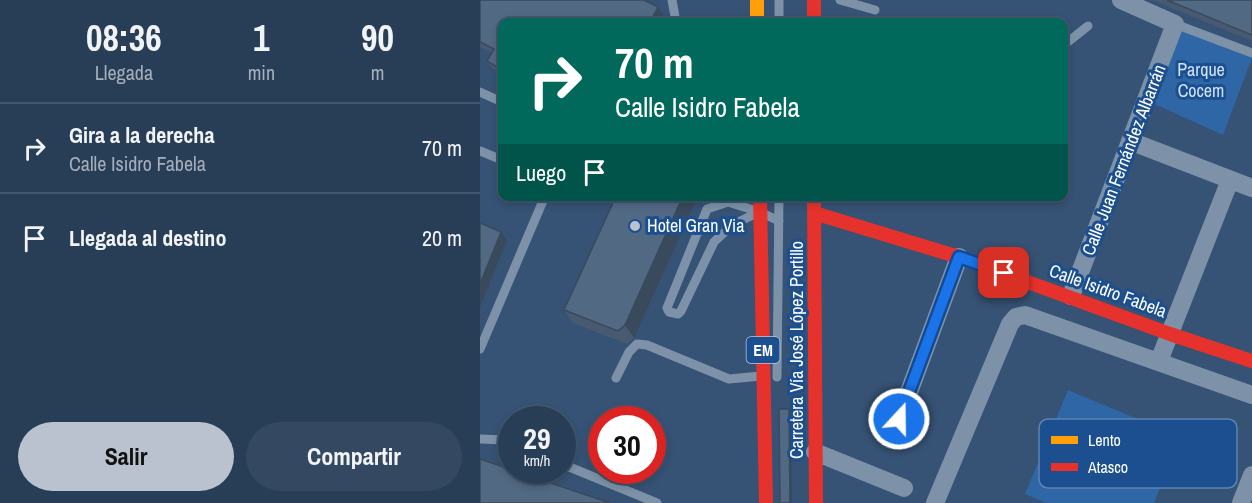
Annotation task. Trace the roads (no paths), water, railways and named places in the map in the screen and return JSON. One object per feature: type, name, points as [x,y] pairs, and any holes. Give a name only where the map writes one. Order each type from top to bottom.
[{"type":"main road","points":[[757,0],[758,18]]},
{"type":"main road","points":[[813,0],[814,18]]},
{"type":"main road","name":"Carretera Vía José López Portillo","points":[[760,201],[766,503]]},
{"type":"main road","name":"Carretera Vía José López Portillo","points":[[814,201],[816,503]]},
{"type":"main road","name":"Calle Isidro Fabela","points":[[814,213],[959,257],[1170,334],[1252,361]]},
{"type":"street","points":[[1121,0],[1175,24]]},
{"type":"street","name":"Calle Juan Fernández Albarrán","points":[[1071,296],[1175,24]]},
{"type":"street","points":[[1130,141],[1252,188]]},
{"type":"street","points":[[1160,361],[1230,180]]},
{"type":"street","points":[[899,419],[959,257]]},
{"type":"street","points":[[935,503],[1010,324],[1016,317],[1025,315],[1252,395]]},
{"type":"street","points":[[815,452],[904,488]]},
{"type":"street","points":[[1241,503],[1252,475]]},
{"type":"lane","points":[[672,0],[675,18]]},
{"type":"lane","points":[[778,0],[779,18]]},
{"type":"lane","points":[[805,0],[805,18]]},
{"type":"lane","points":[[840,0],[875,10]]},
{"type":"lane","points":[[1175,24],[1252,54]]},
{"type":"lane","points":[[1068,42],[1088,26]]},
{"type":"lane","points":[[480,92],[498,100]]},
{"type":"lane","points":[[480,151],[498,158]]},
{"type":"lane","points":[[480,349],[543,201]]},
{"type":"lane","points":[[777,386],[779,201]]},
{"type":"lane","points":[[806,201],[807,503]]},
{"type":"lane","points":[[760,212],[732,225],[714,242],[681,311],[678,314],[669,312],[667,308],[707,209],[728,202],[760,212],[779,221]]},
{"type":"lane","points":[[616,378],[629,352],[637,344],[647,345],[729,379],[763,375]]},
{"type":"lane","points":[[480,439],[498,440]]},
{"type":"lane","points":[[576,470],[657,503]]},
{"type":"lane","points":[[776,491],[776,503]]},
{"type":"place","name":"Hotel Gran Via","points":[[635,226]]},
{"type":"park label","name":"Parque Cocem","points":[[1201,80]]}]
